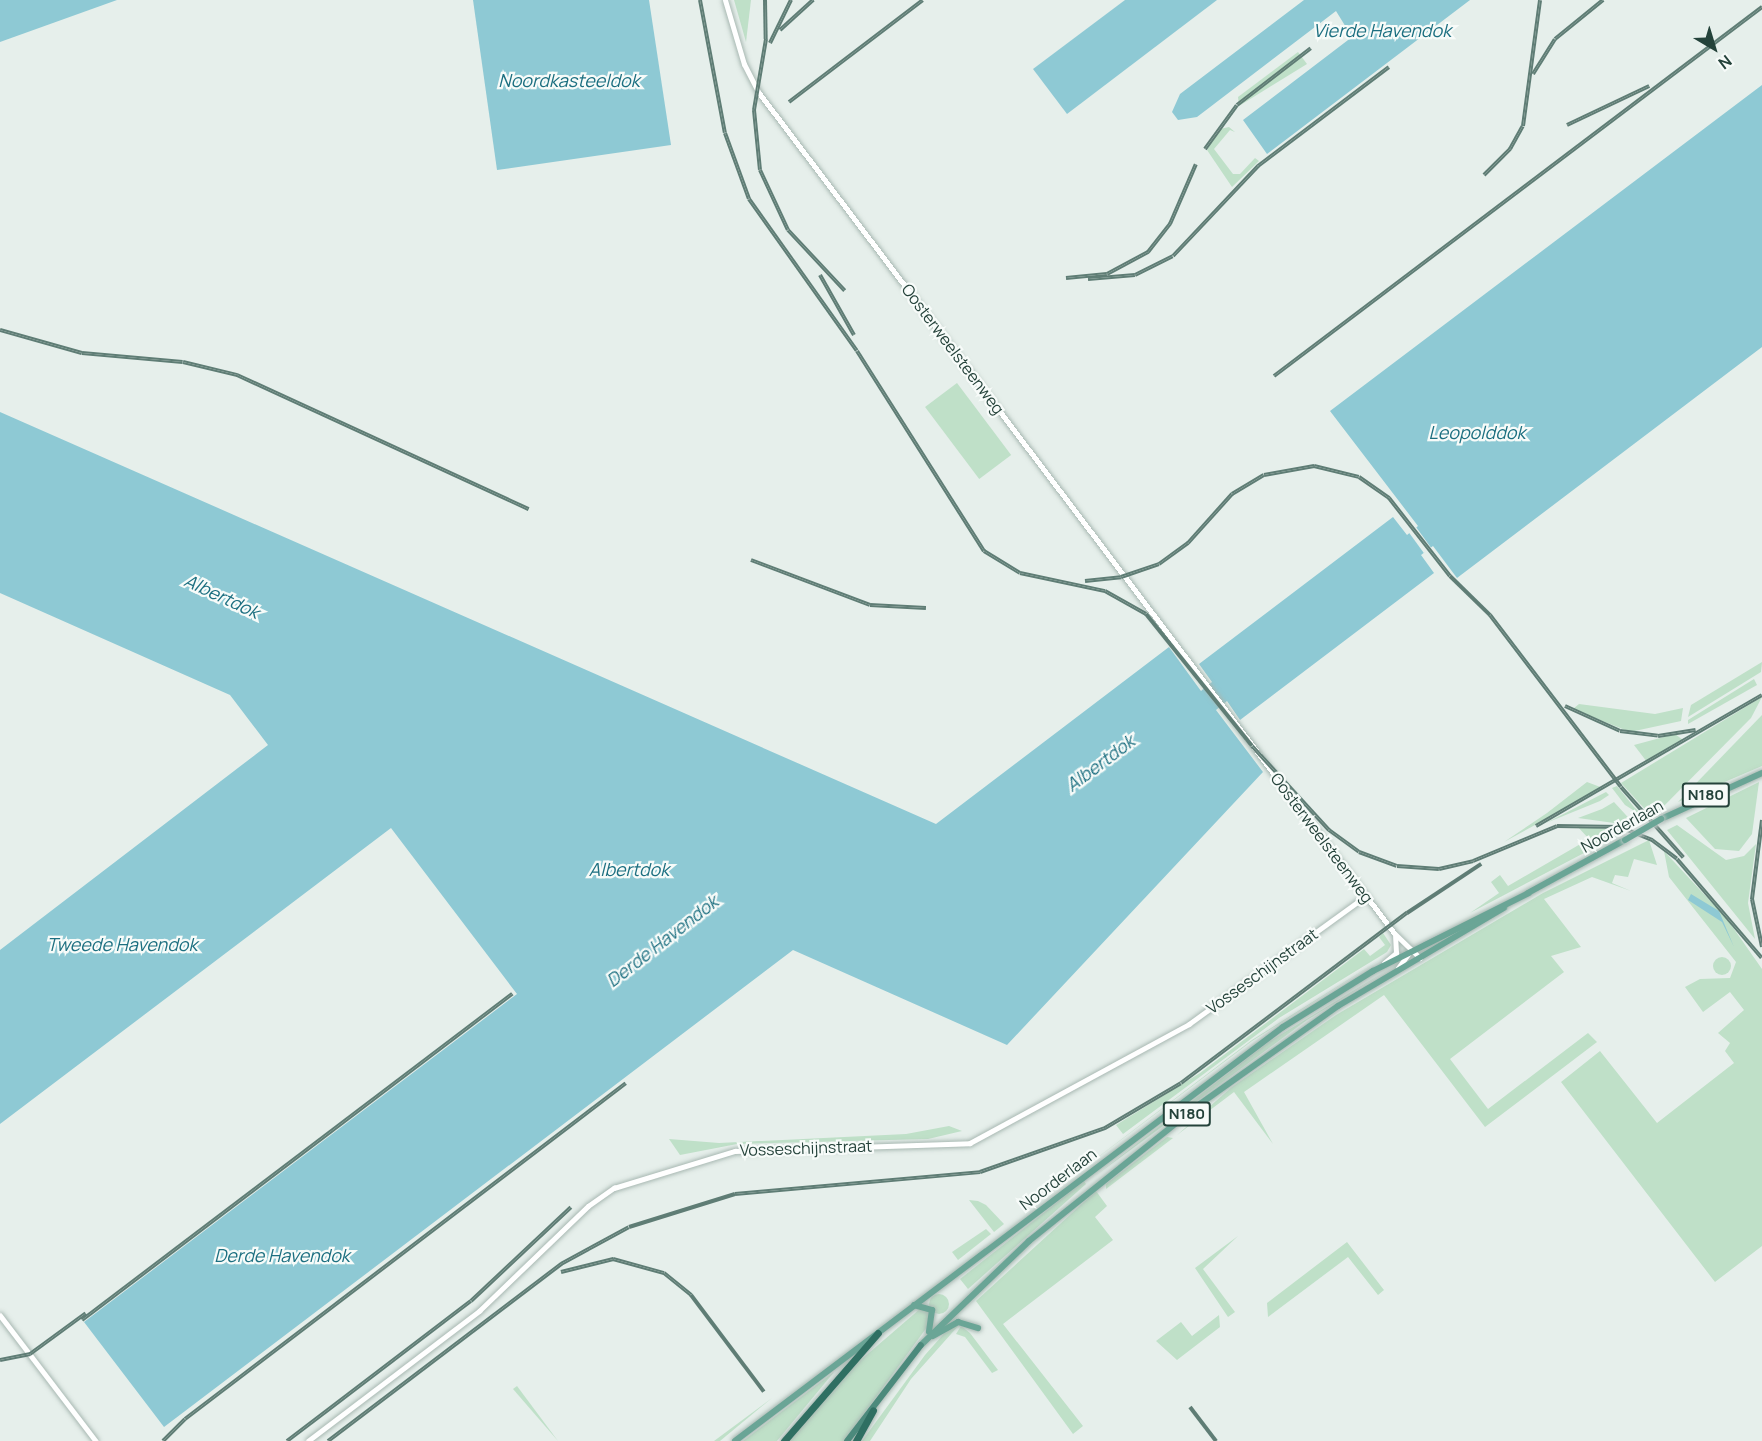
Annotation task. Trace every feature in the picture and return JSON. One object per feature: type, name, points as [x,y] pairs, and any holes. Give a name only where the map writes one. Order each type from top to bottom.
[{"type":"highway","points":[[784,1441],[878,1333]]},
{"type":"highway","name":"Noorderlaan","points":[[847,1441],[921,1345]]},
{"type":"highway","points":[[856,1441],[873,1410]]},
{"type":"main road","name":"Oosterweelsteenweg","points":[[725,0],[744,64],[759,93],[1409,952]]},
{"type":"main road","name":"Noorderlaan","points":[[735,1441],[1255,1047],[1373,971],[1529,893],[1661,819],[1762,773]]},
{"type":"main road","name":"Noorderlaan","points":[[1370,987],[1427,957],[1529,893]]},
{"type":"main road","points":[[1373,971],[1396,953],[1395,934]]},
{"type":"main road","name":"Noorderlaan","points":[[921,1345],[980,1284],[1097,1184],[1268,1054],[1401,967],[1409,952]]},
{"type":"main road","points":[[1409,952],[1427,957]]},
{"type":"main road","points":[[1088,1173],[1097,1184]]},
{"type":"main road","points":[[914,1306],[926,1305],[934,1313],[921,1345]]},
{"type":"main road","points":[[921,1345],[953,1323],[978,1328]]},
{"type":"street","name":"Vosseschijnstraat","points":[[308,1441],[479,1311],[588,1206],[614,1188],[735,1151],[970,1143],[1175,1032],[1366,896]]},
{"type":"street","points":[[0,1315],[96,1441]]},
{"type":"green space","points":[[734,0],[751,0],[746,42]]},
{"type":"green space","points":[[1298,52],[1307,64],[1239,106],[1238,97]]},
{"type":"green space","points":[[1229,127],[1235,132],[1230,130],[1214,149],[1233,174],[1240,174],[1255,158],[1259,161],[1232,187],[1207,150],[1220,129]]},
{"type":"green space","points":[[957,383],[1011,455],[979,479],[925,407]]},
{"type":"green space","points":[[1762,662],[1761,672],[1688,717],[1691,705]]},
{"type":"green space","points":[[1754,679],[1757,685],[1688,724],[1688,720]]},
{"type":"green space","points":[[1762,697],[1751,718],[1652,817],[1621,783]]},
{"type":"green space","points":[[1579,704],[1655,714],[1683,708],[1681,721],[1630,732],[1573,709]]},
{"type":"green space","points":[[1762,715],[1762,766],[1678,802]]},
{"type":"green space","points":[[1675,734],[1683,740],[1647,762],[1634,745]]},
{"type":"green space","points":[[1587,782],[1603,788],[1504,842],[1547,813]]},
{"type":"green space","points":[[1759,782],[1752,834],[1739,851],[1715,849],[1686,818]]},
{"type":"green space","points":[[1617,786],[1647,819],[1625,805],[1612,788]]},
{"type":"green space","points":[[1606,792],[1609,795],[1600,801],[1546,823]]},
{"type":"green space","points":[[1614,802],[1636,826],[1578,818],[1602,809]]},
{"type":"green space","points":[[1677,825],[1726,860],[1744,856],[1756,844],[1748,903],[1755,939],[1667,830]]},
{"type":"green space","points":[[1577,826],[1626,831],[1470,913],[1499,893],[1491,882],[1500,875],[1508,886],[1589,839]]},
{"type":"green space","points":[[1649,840],[1657,865],[1634,859],[1628,877],[1615,875],[1612,883],[1631,891],[1592,877],[1544,899],[1581,947],[1551,956],[1564,972],[1450,1059],[1488,1109],[1588,1033],[1597,1042],[1485,1127],[1384,995],[1244,1092],[1273,1144],[1234,1092],[1177,1135],[1232,1087],[1336,1015],[1543,893]]},
{"type":"green space","points":[[1664,851],[1727,919],[1762,969],[1762,1246],[1715,1282],[1561,1082],[1600,1051],[1657,1123],[1734,1063],[1725,1051],[1730,1043],[1718,1033],[1744,1010],[1730,992],[1703,1012],[1685,987],[1700,979],[1730,978],[1736,962],[1669,877]]},
{"type":"green space","points":[[1383,933],[1391,945],[1387,952],[1279,1018],[1123,1134],[1116,1125],[1200,1073],[1364,949],[1370,956],[1385,945],[1379,937]]},
{"type":"green space","points":[[1386,956],[1252,1041],[1064,1183],[1252,1040]]},
{"type":"green space","points":[[1718,957],[1726,957],[1731,962],[1729,973],[1718,975],[1713,970],[1713,962]]},
{"type":"green space","points":[[1398,964],[1307,1020],[1095,1176],[1270,1041]]},
{"type":"green space","points":[[949,1126],[962,1131],[928,1139],[737,1144],[680,1155],[669,1139],[719,1143],[906,1134]]},
{"type":"green space","points":[[1167,1137],[1173,1138],[1106,1189],[1106,1184]]},
{"type":"green space","points":[[1084,1181],[1086,1184],[968,1289],[960,1279]]},
{"type":"green space","points":[[1096,1191],[1107,1206],[1095,1217],[1113,1240],[1003,1324],[1083,1426],[1073,1434],[976,1301]]},
{"type":"green space","points":[[969,1200],[986,1205],[1004,1224],[994,1232]]},
{"type":"green space","points":[[986,1229],[991,1234],[958,1260],[952,1252]]},
{"type":"green space","points":[[1238,1236],[1203,1269],[1235,1312],[1228,1317],[1195,1268]]},
{"type":"green space","points":[[1347,1242],[1384,1290],[1378,1295],[1348,1257],[1268,1317],[1267,1303]]},
{"type":"green space","points":[[935,1294],[943,1294],[949,1300],[949,1308],[943,1314],[935,1314],[929,1308],[929,1300]]},
{"type":"green space","points":[[921,1308],[930,1313],[930,1323],[844,1441],[789,1441],[848,1371]]},
{"type":"green space","points":[[1219,1315],[1220,1327],[1177,1360],[1156,1341],[1181,1322],[1192,1336]]},
{"type":"green space","points":[[959,1325],[911,1379],[870,1441],[862,1441],[925,1355],[949,1328]]},
{"type":"green space","points":[[961,1326],[970,1333],[998,1370],[992,1373],[965,1337],[956,1334]]},
{"type":"green space","points":[[834,1372],[777,1441],[743,1441]]},
{"type":"green space","points":[[517,1386],[558,1441],[513,1389]]},
{"type":"green space","points":[[772,1398],[720,1441],[714,1441]]},
{"type":"water","points":[[0,0],[117,0],[0,42]]},
{"type":"water","name":"Noordkasteeldok","points":[[473,0],[649,0],[671,145],[497,170]]},
{"type":"water","points":[[1125,0],[1217,0],[1067,114],[1033,69]]},
{"type":"water","name":"Vierde Havendok","points":[[1304,0],[1470,0],[1267,154],[1243,120],[1352,37],[1336,11],[1197,117],[1178,120],[1172,112],[1180,94]]},
{"type":"water","points":[[1762,85],[1762,347],[1457,578],[1433,546],[1421,555],[1434,573],[1240,720],[1227,701],[1216,710],[1263,772],[1007,1045],[793,950],[164,1427],[84,1322],[517,994],[391,828],[0,1124],[0,950],[268,745],[230,695],[0,593],[0,412],[936,824],[1169,647],[1201,691],[1212,682],[1199,664],[1393,517],[1407,535],[1418,526],[1330,411]]},
{"type":"water","points":[[1691,894],[1719,911],[1734,947],[1722,922],[1688,900]]},
{"type":"pier","points":[[1416,527],[1431,548],[1424,553],[1409,532]]},
{"type":"railway","points":[[700,0],[725,133],[749,199],[857,351],[984,551],[1020,573],[1105,591],[1146,614],[1252,746],[1329,830],[1359,852],[1397,866],[1439,869],[1473,861],[1557,826],[1620,827],[1652,840],[1677,859],[1762,958]]},
{"type":"railway","points":[[765,0],[766,39],[754,110],[760,170],[788,230],[845,291]]},
{"type":"railway","points":[[770,43],[791,0]]},
{"type":"railway","points":[[780,30],[813,0]]},
{"type":"railway","points":[[789,102],[923,0]]},
{"type":"railway","points":[[1484,175],[1510,149],[1523,126],[1540,0]]},
{"type":"railway","points":[[1533,74],[1555,39],[1603,0]]},
{"type":"railway","points":[[1274,376],[1762,7]]},
{"type":"railway","points":[[1205,149],[1237,105],[1311,48]]},
{"type":"railway","points":[[1088,279],[1135,275],[1173,256],[1258,166],[1389,67]]},
{"type":"railway","points":[[1567,125],[1649,86]]},
{"type":"railway","points":[[1066,278],[1107,274],[1148,252],[1170,224],[1196,164]]},
{"type":"railway","points":[[820,275],[854,335]]},
{"type":"railway","points":[[0,330],[82,353],[183,362],[237,375],[529,509]]},
{"type":"railway","points":[[1085,581],[1121,577],[1159,564],[1188,543],[1232,494],[1264,475],[1314,466],[1359,477],[1389,498],[1450,576],[1490,615],[1621,787],[1683,857]]},
{"type":"railway","points":[[751,560],[870,605],[926,608]]},
{"type":"railway","points":[[1536,826],[1762,695]]},
{"type":"railway","points":[[1565,706],[1620,731],[1658,736],[1696,730]]},
{"type":"railway","points":[[1762,820],[1752,899],[1762,947]]},
{"type":"railway","points":[[328,1441],[561,1264],[629,1227],[735,1194],[980,1172],[1105,1128],[1181,1083],[1407,913],[1481,864]]},
{"type":"railway","points":[[82,1320],[512,994]]},
{"type":"railway","points":[[163,1441],[185,1419],[626,1083]]},
{"type":"railway","points":[[287,1441],[471,1301],[571,1207]]},
{"type":"railway","points":[[561,1272],[613,1259],[664,1273],[691,1295],[764,1392]]},
{"type":"railway","points":[[0,1360],[30,1354],[86,1313]]},
{"type":"railway","points":[[1190,1407],[1216,1441]]},
{"type":"water label","name":"Leopolddok","points":[[1477,432]]},
{"type":"water label","name":"Albertdok","points":[[222,596]]},
{"type":"water label","name":"Albertdok","points":[[1100,763]]},
{"type":"water label","name":"Albertdok","points":[[629,869]]},
{"type":"water label","name":"Derde Havendok","points":[[662,941]]},
{"type":"water label","name":"Tweede Havendok","points":[[122,944]]},
{"type":"water label","name":"Derde Havendok","points":[[282,1255]]}]
